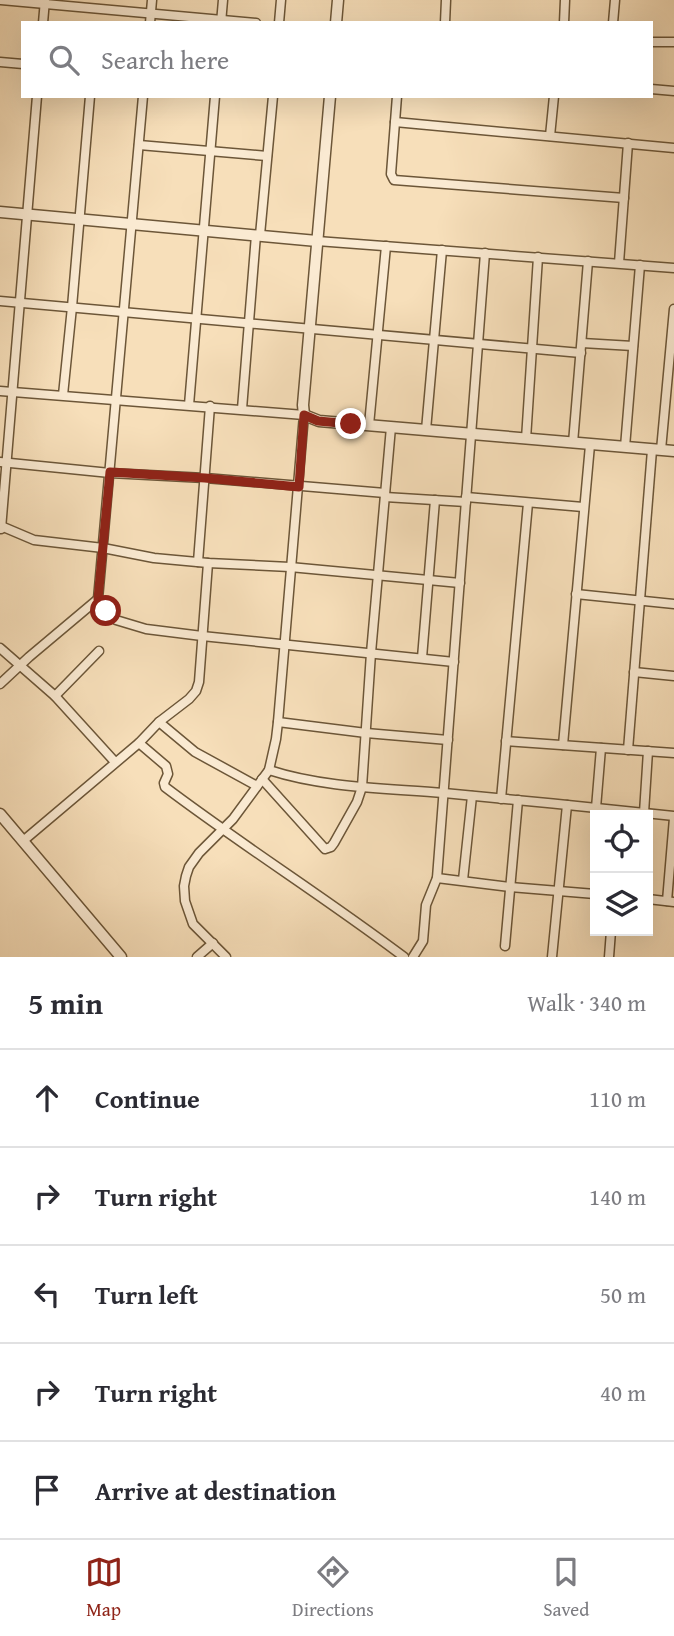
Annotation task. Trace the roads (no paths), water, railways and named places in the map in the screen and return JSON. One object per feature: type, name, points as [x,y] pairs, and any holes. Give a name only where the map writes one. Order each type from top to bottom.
[{"type":"street","points":[[1,0],[45,2],[150,18],[221,21],[223,0]]},
{"type":"street","points":[[150,18],[152,0]]},
{"type":"street","points":[[279,21],[281,0]]},
{"type":"street","points":[[336,21],[338,0]]},
{"type":"street","points":[[445,21],[446,0]]},
{"type":"street","points":[[564,21],[565,0]]},
{"type":"street","points":[[613,21],[615,0]]},
{"type":"street","points":[[43,21],[45,2]]},
{"type":"street","points":[[653,42],[674,42]]},
{"type":"street","points":[[0,62],[21,64]]},
{"type":"street","points":[[653,89],[674,91]]},
{"type":"street","points":[[37,98],[13,392],[3,462],[1,528],[34,540],[103,548],[141,556],[379,574],[460,583]]},
{"type":"street","points":[[63,395],[90,98]]},
{"type":"street","points":[[143,98],[98,599],[106,611],[120,622],[146,629],[454,662]]},
{"type":"street","points":[[190,405],[215,98]]},
{"type":"street","points":[[242,409],[248,324],[273,98]]},
{"type":"street","points":[[226,957],[193,924],[184,901],[184,886],[190,867],[199,853],[246,803],[269,770],[276,739],[330,98]]},
{"type":"street","points":[[397,98],[391,174],[394,180],[624,198]]},
{"type":"street","points":[[551,136],[554,98]]},
{"type":"street","points":[[395,122],[674,148]]},
{"type":"street","points":[[619,263],[628,143]]},
{"type":"street","points":[[139,145],[267,156]]},
{"type":"street","points":[[0,212],[317,241],[674,268]]},
{"type":"street","points":[[369,425],[386,246]]},
{"type":"street","points":[[426,430],[442,250]]},
{"type":"street","points":[[413,957],[423,941],[426,905],[437,878],[485,253]]},
{"type":"street","points":[[526,439],[538,257]]},
{"type":"street","points":[[573,443],[588,261]]},
{"type":"street","points":[[625,447],[640,265]]},
{"type":"street","points":[[0,301],[581,353]]},
{"type":"street","points":[[628,750],[640,601],[657,450],[670,405],[674,316]]},
{"type":"street","points":[[582,343],[633,346]]},
{"type":"street","points":[[0,391],[242,409],[304,415],[318,421],[674,451]]},
{"type":"street","points":[[23,841],[196,691],[202,636],[205,478],[210,407]]},
{"type":"street","points":[[159,722],[195,752],[260,782],[325,849],[331,848],[358,802],[362,787],[391,427]]},
{"type":"street","points":[[563,745],[590,445]]},
{"type":"street","points":[[3,462],[435,500],[583,507]]},
{"type":"street","points":[[422,658],[435,500]]},
{"type":"street","points":[[501,799],[528,503]]},
{"type":"street","points":[[576,594],[674,604]]},
{"type":"street","points":[[0,684],[98,599]]},
{"type":"street","points":[[0,648],[55,696],[116,762]]},
{"type":"street","points":[[55,696],[99,651]]},
{"type":"street","points":[[634,672],[674,676]]},
{"type":"street","points":[[278,722],[448,740]]},
{"type":"street","points":[[506,741],[674,753]]},
{"type":"street","points":[[139,743],[166,766],[168,774],[165,788],[357,921],[404,957]]},
{"type":"street","points":[[596,808],[601,748]]},
{"type":"street","points":[[644,810],[648,751]]},
{"type":"street","points":[[269,770],[288,776],[362,787],[606,810]]},
{"type":"street","points":[[463,880],[472,796]]},
{"type":"street","points":[[505,946],[518,800]]},
{"type":"street","points":[[552,957],[567,805]]},
{"type":"street","points":[[0,814],[121,957]]},
{"type":"street","points":[[653,814],[674,817],[671,901],[653,899]]},
{"type":"street","points":[[437,878],[590,894]]},
{"type":"street","points":[[609,957],[611,936]]},
{"type":"street","points":[[197,957],[213,943]]}]
